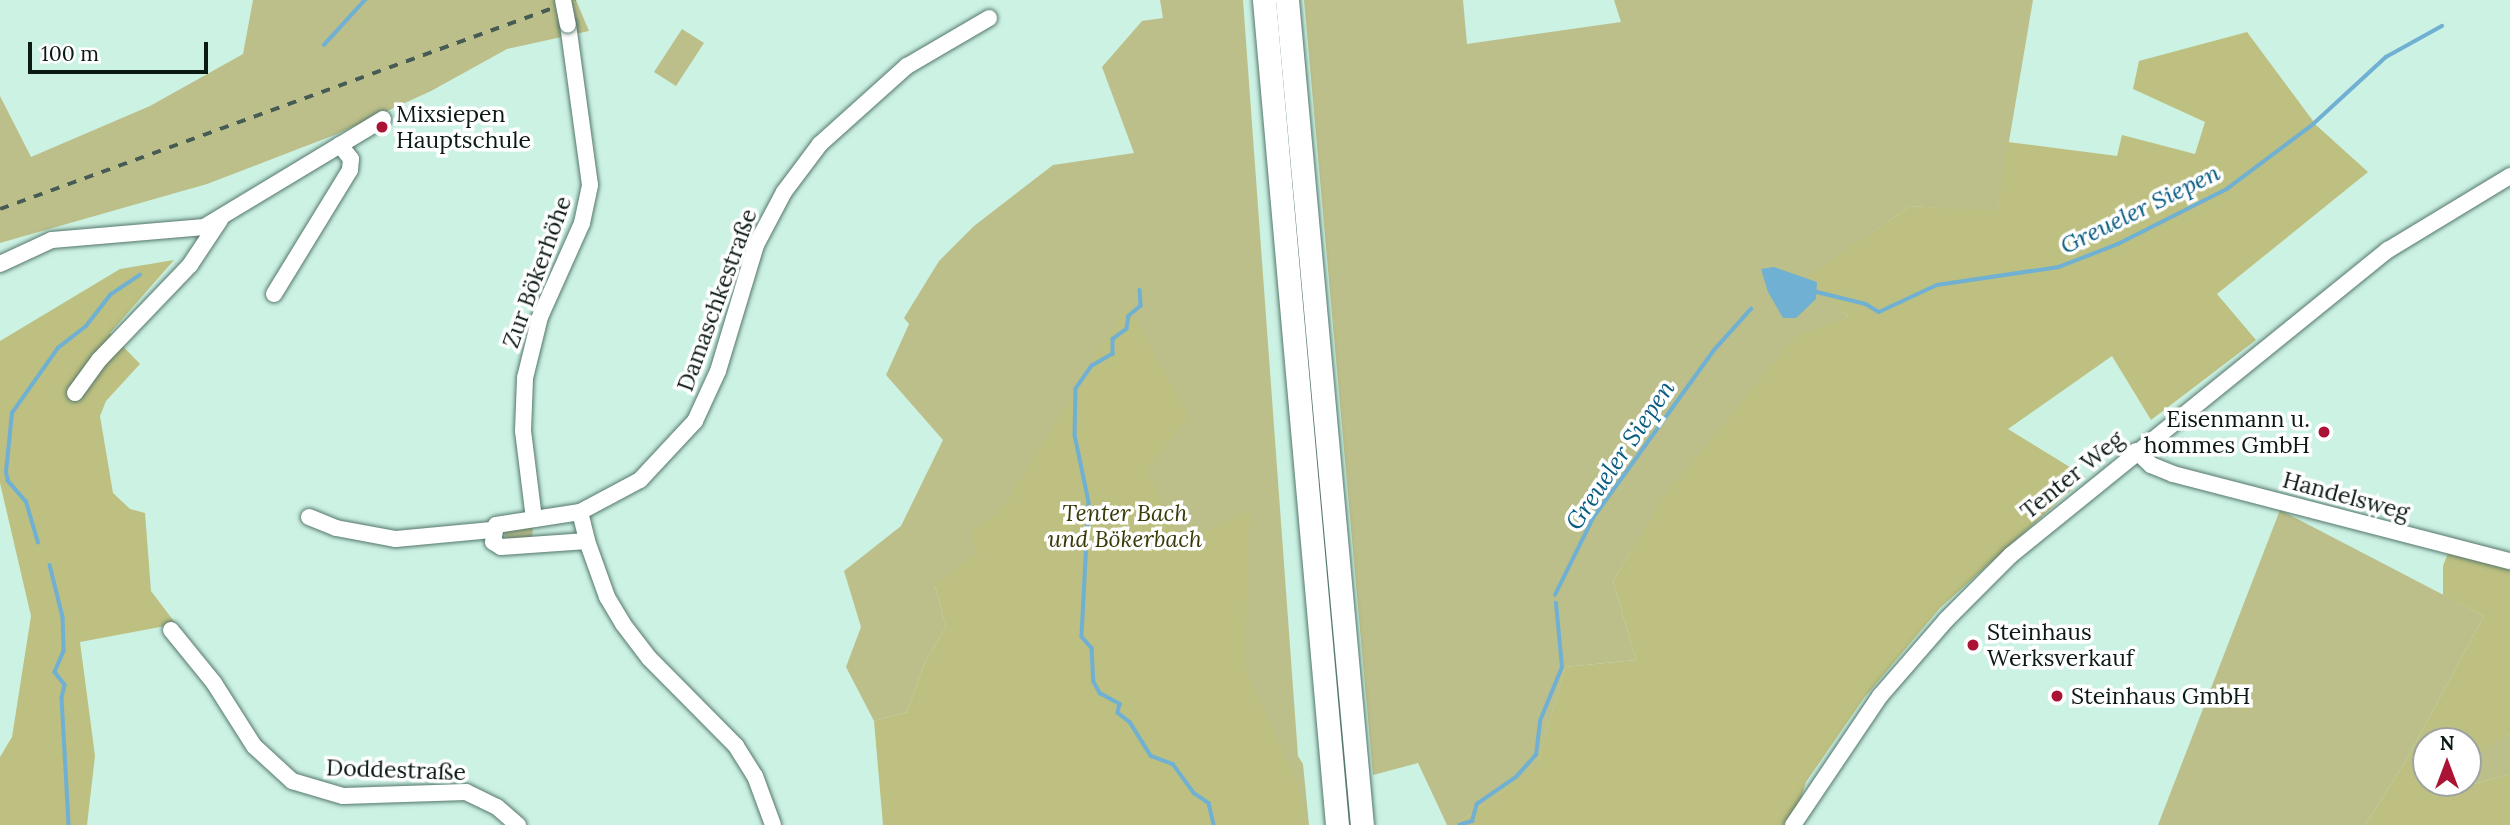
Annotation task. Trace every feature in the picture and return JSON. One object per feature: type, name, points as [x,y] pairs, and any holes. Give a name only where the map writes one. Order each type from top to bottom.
[{"type":"highway","points":[[1264,0],[1336,825]]},
{"type":"highway","points":[[1287,0],[1362,825]]},
{"type":"street","name":"Zur Bökerhöhe","points":[[534,519],[523,431],[525,378],[540,317],[582,223],[590,185],[564,0]]},
{"type":"street","name":"Damaschkestraße","points":[[492,530],[499,524],[580,512],[640,480],[695,421],[718,371],[757,245],[784,192],[820,144],[907,66],[989,18]]},
{"type":"street","points":[[0,264],[52,240],[185,232],[220,220],[383,119]]},
{"type":"street","points":[[274,294],[350,170],[351,159],[340,145]]},
{"type":"street","name":"Tenter Weg","points":[[1793,825],[1863,719],[1928,639],[2011,555],[2388,250],[2510,176]]},
{"type":"street","points":[[75,393],[99,360],[205,247],[220,220]]},
{"type":"street","name":"Handelsweg","points":[[2136,452],[2151,466],[2173,474],[2510,561]]},
{"type":"street","points":[[580,512],[587,541],[607,597],[623,624],[649,658],[736,746],[755,776],[773,825]]},
{"type":"street","points":[[309,517],[347,531],[396,539],[492,530],[497,547],[587,541]]},
{"type":"street","name":"Doddestraße","points":[[171,630],[214,682],[254,746],[292,781],[343,796],[466,792],[497,807],[518,825]]},
{"type":"green space","points":[[253,0],[576,0],[589,31],[507,49],[431,91],[337,134],[207,184],[0,243],[0,96],[31,157],[150,106],[243,54]]},
{"type":"green space","name":"Tenter Bach und Bökerbach","points":[[1160,0],[1243,0],[1298,756],[1303,764],[1309,825],[1177,825],[935,586],[946,627],[924,664],[907,712],[874,721],[846,667],[861,627],[844,571],[901,526],[943,440],[886,375],[909,324],[904,318],[939,261],[974,226],[1053,165],[1134,153],[1102,67],[1142,21],[1163,18]]},
{"type":"green space","points":[[1304,0],[1463,0],[1467,44],[1621,22],[1614,0],[2033,0],[1997,212],[1911,206],[1809,276],[1849,318],[1708,445],[1665,496],[1613,581],[1636,660],[1565,667],[1537,766],[1456,825],[1447,825],[1418,763],[1373,775]]},
{"type":"green space","points":[[682,29],[704,43],[676,86],[654,72]]},
{"type":"green space","points":[[2247,32],[2316,125],[2368,172],[2217,294],[2256,340],[2151,420],[2112,356],[2008,429],[2086,477],[1940,608],[1864,698],[1806,782],[1793,825],[1456,825],[1537,765],[1565,667],[1636,660],[1613,581],[1665,495],[1798,334],[1849,318],[1808,276],[1911,206],[1997,211],[2008,142],[2117,156],[2122,135],[2195,154],[2205,122],[2133,89],[2139,61]]},
{"type":"green space","points":[[174,260],[110,333],[140,364],[106,401],[100,416],[113,493],[130,509],[145,513],[151,591],[176,624],[80,642],[95,756],[87,825],[0,825],[0,757],[12,737],[31,616],[0,483],[0,341],[120,269]]},
{"type":"green space","points":[[1128,305],[1188,416],[1146,470],[1183,543],[1249,511],[1245,668],[1301,793],[1305,825],[883,825],[874,721],[907,712],[924,664],[946,627],[935,586],[977,553],[971,533],[1003,508]]},
{"type":"green space","points":[[2280,510],[2484,616],[2424,727],[2412,727],[2412,749],[2365,825],[2158,825]]},
{"type":"green space","points":[[533,527],[532,539],[508,540],[505,534],[508,529]]},
{"type":"green space","points":[[2454,538],[2510,553],[2510,733],[2482,753],[2482,727],[2424,727],[2484,616],[2443,595],[2443,566]]},
{"type":"green space","points":[[2510,733],[2510,774],[2482,782],[2482,752]]},
{"type":"green space","points":[[2412,749],[2412,797],[2482,797],[2482,782],[2510,774],[2510,825],[2365,825]]},
{"type":"water","points":[[1774,267],[1817,282],[1816,299],[1796,318],[1783,318],[1768,292],[1761,269]]},
{"type":"waterway","points":[[324,45],[365,0]]},
{"type":"waterway","name":"Greueler Siepen","points":[[1813,291],[1866,304],[1879,312],[1937,285],[2059,267],[2118,244],[2227,189],[2311,126],[2386,57],[2442,26]]},
{"type":"waterway","points":[[38,543],[26,502],[8,481],[6,472],[12,413],[58,348],[86,326],[110,295],[140,275]]},
{"type":"waterway","points":[[1140,290],[1141,306],[1129,316],[1127,329],[1113,339],[1113,354],[1092,366],[1076,389],[1075,435],[1089,502],[1082,637],[1092,648],[1094,682],[1100,693],[1120,704],[1118,713],[1130,722],[1151,756],[1173,764],[1194,793],[1209,803],[1214,825]]},
{"type":"waterway","name":"Greueler Siepen","points":[[1555,595],[1593,518],[1715,349],[1751,309]]},
{"type":"waterway","points":[[50,565],[63,617],[64,651],[55,672],[65,685],[62,698],[69,825]]},
{"type":"waterway","name":"Greueler Siepen","points":[[1459,825],[1472,821],[1477,804],[1516,777],[1536,755],[1540,721],[1562,667],[1556,603]]},
{"type":"railway","points":[[0,209],[575,0]]},
{"type":"place","name":"Mixsiepen Hauptschule","points":[[382,127]]},
{"type":"place","name":"Eisenmann u. hommes GmbH","points":[[2324,432]]},
{"type":"place","name":"Steinhaus Werksverkauf","points":[[1973,645]]},
{"type":"place","name":"Steinhaus GmbH","points":[[2057,696]]}]
